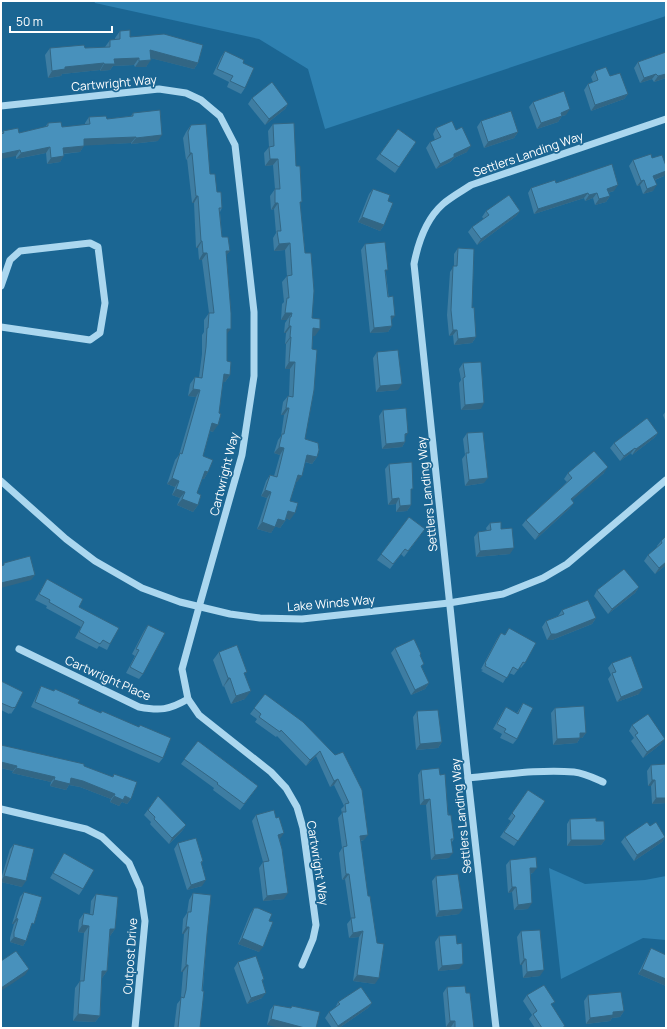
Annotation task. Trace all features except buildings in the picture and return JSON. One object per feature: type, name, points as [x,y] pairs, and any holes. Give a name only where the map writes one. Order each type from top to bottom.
[{"type":"street","name":"Cartwright Way","points":[[1,106],[159,89],[186,93],[201,100],[220,116],[235,145],[254,312],[254,376],[242,456],[182,669],[188,699],[199,715],[271,772],[286,788],[297,807],[303,828],[316,925],[313,939],[302,965]]},
{"type":"street","name":"Settlers Landing Way","points":[[496,1028],[449,603],[414,264],[418,245],[430,219],[443,204],[471,185],[666,119]]},
{"type":"street","points":[[1,286],[10,260],[20,251],[90,243],[98,247],[105,303],[100,333],[90,340],[1,327]]},
{"type":"street","name":"Lake Winds Way","points":[[1,481],[66,539],[94,561],[142,588],[180,602],[230,614],[260,618],[302,619],[449,603],[503,594],[542,578],[566,564],[666,480]]},
{"type":"street","name":"Cartwright Place","points":[[19,649],[139,707],[154,710],[174,707],[188,699]]},
{"type":"street","points":[[468,778],[544,772],[574,772],[591,776],[603,782]]},
{"type":"street","name":"Outpost Drive","points":[[1,809],[86,829],[102,838],[129,863],[140,888],[145,921],[135,1028]]},
{"type":"shaded area","points":[[94,1],[666,1],[666,16],[325,129],[308,69],[259,39],[95,3]]},
{"type":"shaded area","points":[[549,868],[585,884],[645,880],[666,876],[666,940],[643,938],[561,979]]}]
